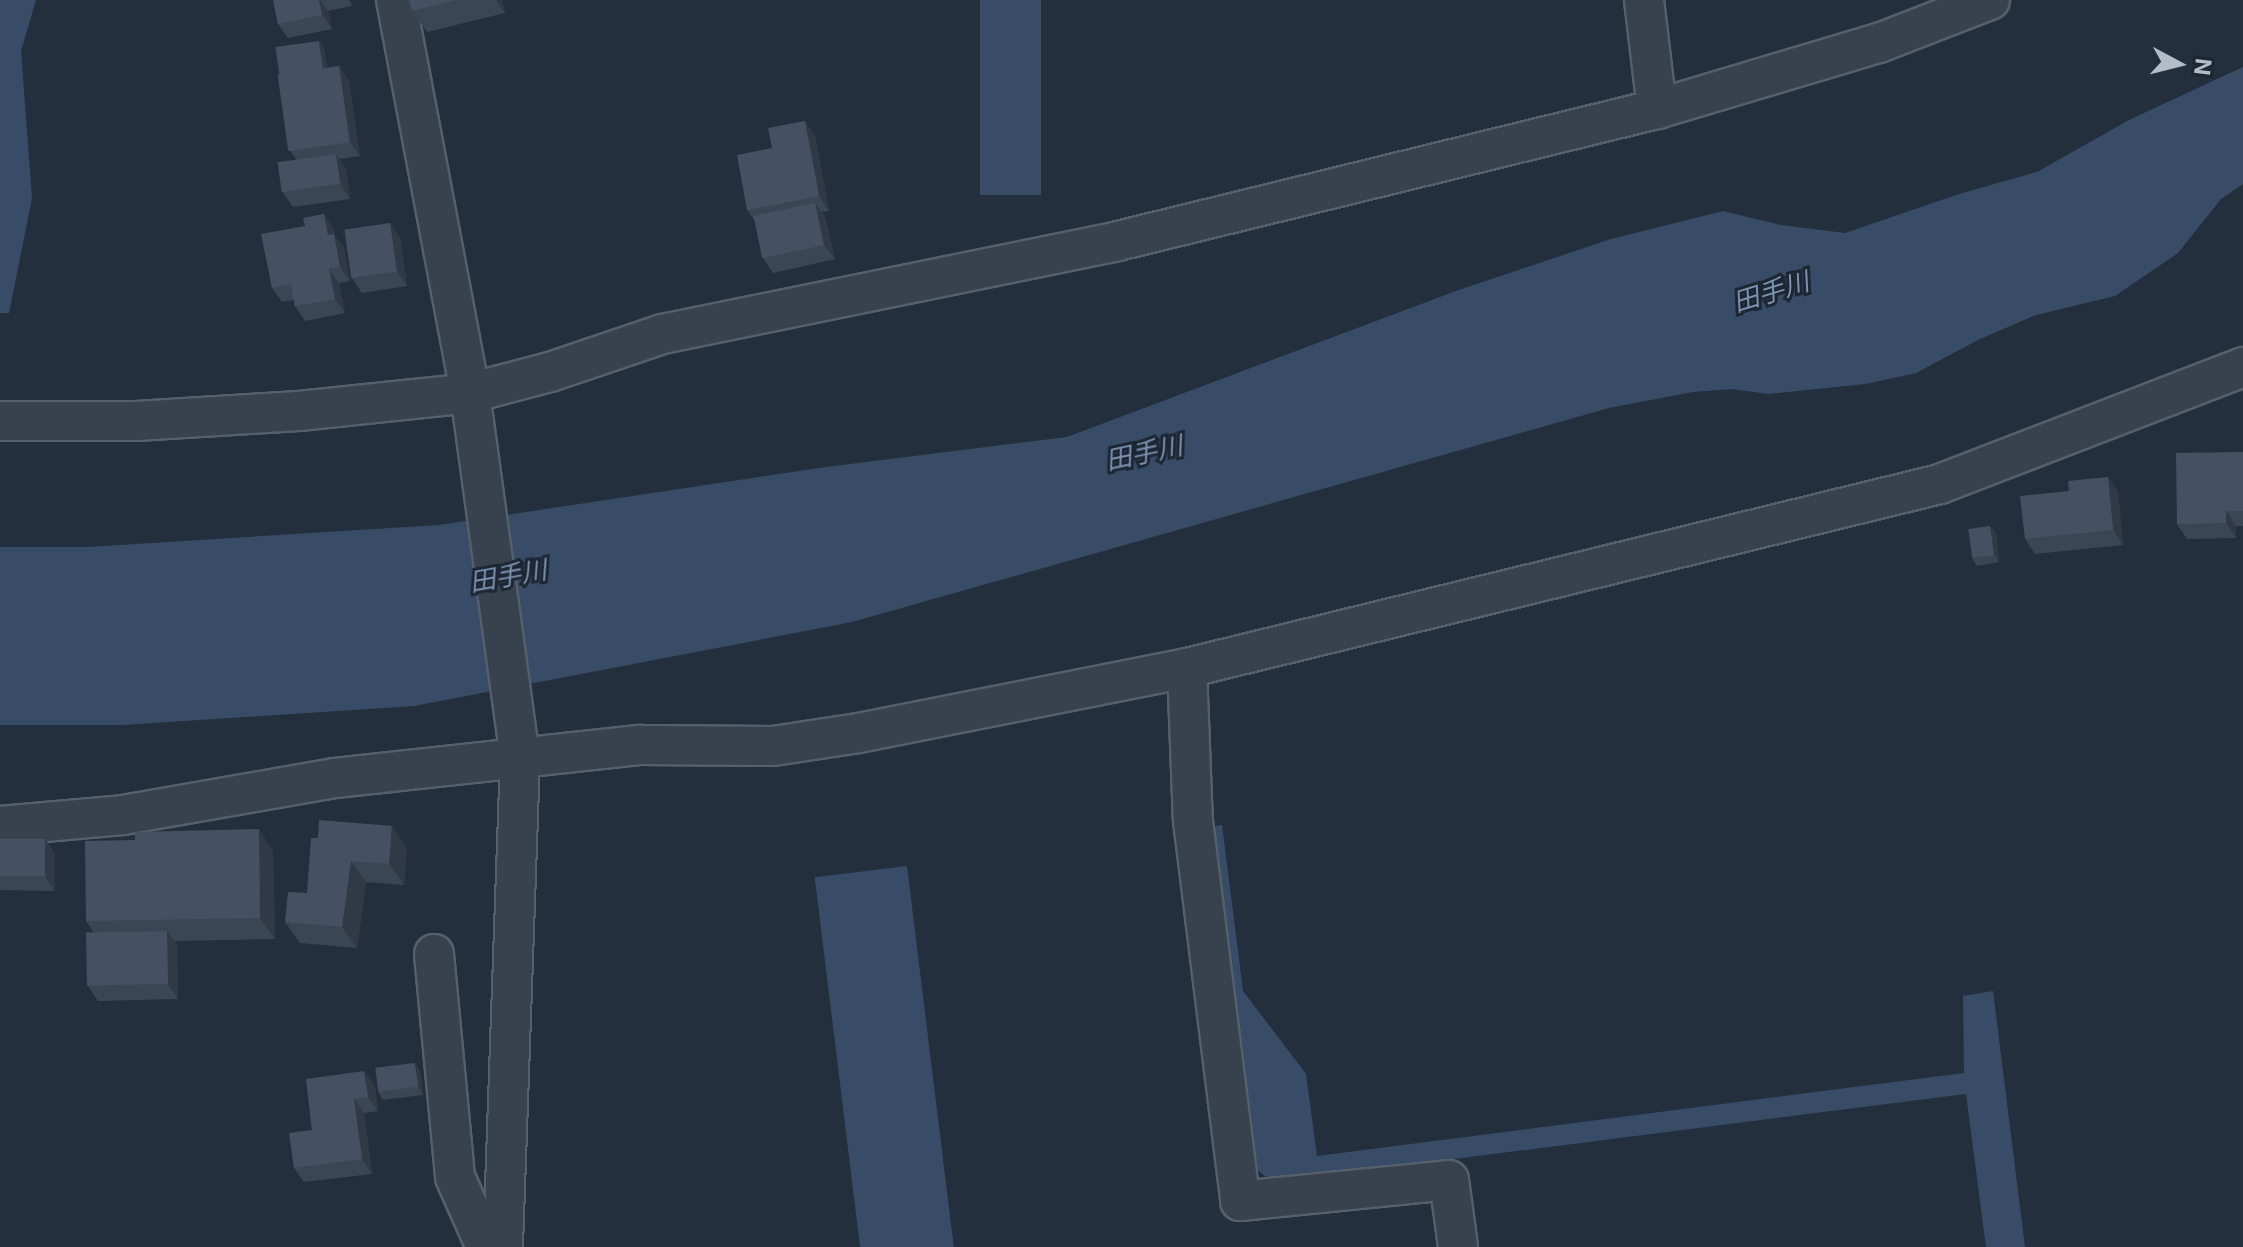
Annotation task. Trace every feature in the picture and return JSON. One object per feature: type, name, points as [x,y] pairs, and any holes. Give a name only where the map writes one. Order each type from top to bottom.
[{"type":"street","points":[[396,0],[471,404],[517,742],[503,1247]]},
{"type":"street","points":[[1644,0],[1657,109]]},
{"type":"street","points":[[0,421],[151,420],[471,404],[550,372],[662,334],[1118,241],[1657,109],[1879,43],[1990,0]]},
{"type":"street","points":[[0,826],[123,815],[517,742],[773,746],[859,733],[1187,668],[1940,484],[2243,367]]},
{"type":"street","points":[[1187,668],[1193,821],[1240,1201],[1449,1180],[1458,1247]]},
{"type":"street","points":[[434,954],[455,1177],[486,1247]]},
{"type":"water","points":[[0,0],[36,0],[21,51],[32,198],[9,313],[0,313]]},
{"type":"water","points":[[980,0],[1041,0],[1041,195],[980,195]]},
{"type":"water","name":"田手川","points":[[2243,67],[2243,184],[2221,199],[2178,253],[2115,296],[2036,315],[1978,340],[1916,373],[1865,384],[1768,394],[1733,389],[1693,392],[1609,408],[852,622],[414,706],[123,725],[0,725],[0,547],[88,547],[439,525],[826,467],[1067,437],[1456,291],[1611,239],[1723,211],[1781,225],[1845,233],[1959,194],[2037,172],[2129,120]]},
{"type":"water","points":[[1222,825],[1243,991],[1306,1074],[1317,1156],[1964,1073],[1963,996],[1993,991],[2025,1247],[1986,1247],[1966,1094],[1273,1182],[1253,1167],[1210,827]]},
{"type":"water","points":[[907,866],[954,1247],[860,1247],[815,877]]},
{"type":"building","points":[[273,0],[319,0],[322,15],[278,24]]},
{"type":"building","points":[[409,0],[456,0],[412,11]]},
{"type":"building","points":[[319,41],[323,69],[279,75],[275,47]]},
{"type":"building","points":[[339,66],[350,142],[288,151],[278,75]]},
{"type":"building","points":[[805,121],[819,196],[747,210],[737,155],[772,148],[768,128]]},
{"type":"building","points":[[336,154],[340,184],[282,192],[278,162]]},
{"type":"building","points":[[815,203],[824,245],[762,258],[753,216]]},
{"type":"building","points":[[324,214],[328,235],[334,234],[340,267],[329,269],[335,299],[295,306],[291,284],[272,288],[261,234],[305,226],[303,218]]},
{"type":"building","points":[[390,223],[397,272],[351,278],[344,229]]},
{"type":"building","points":[[2243,452],[2243,511],[2226,511],[2226,523],[2177,524],[2176,453]]},
{"type":"building","points":[[2108,477],[2113,530],[2025,539],[2020,496],[2069,491],[2068,481]]},
{"type":"building","points":[[1990,526],[1994,555],[1972,558],[1968,529]]},
{"type":"building","points":[[319,820],[392,826],[389,864],[351,861],[342,927],[285,922],[288,892],[307,893],[311,838],[318,838]]},
{"type":"building","points":[[259,829],[260,918],[86,921],[85,841],[135,840],[135,832]]},
{"type":"building","points":[[0,839],[45,839],[45,876],[0,876]]},
{"type":"building","points":[[167,931],[168,984],[87,985],[86,932]]},
{"type":"building","points":[[415,1063],[418,1087],[378,1092],[375,1068]]},
{"type":"building","points":[[364,1071],[368,1097],[354,1099],[362,1159],[294,1168],[289,1133],[312,1130],[306,1079]]}]
